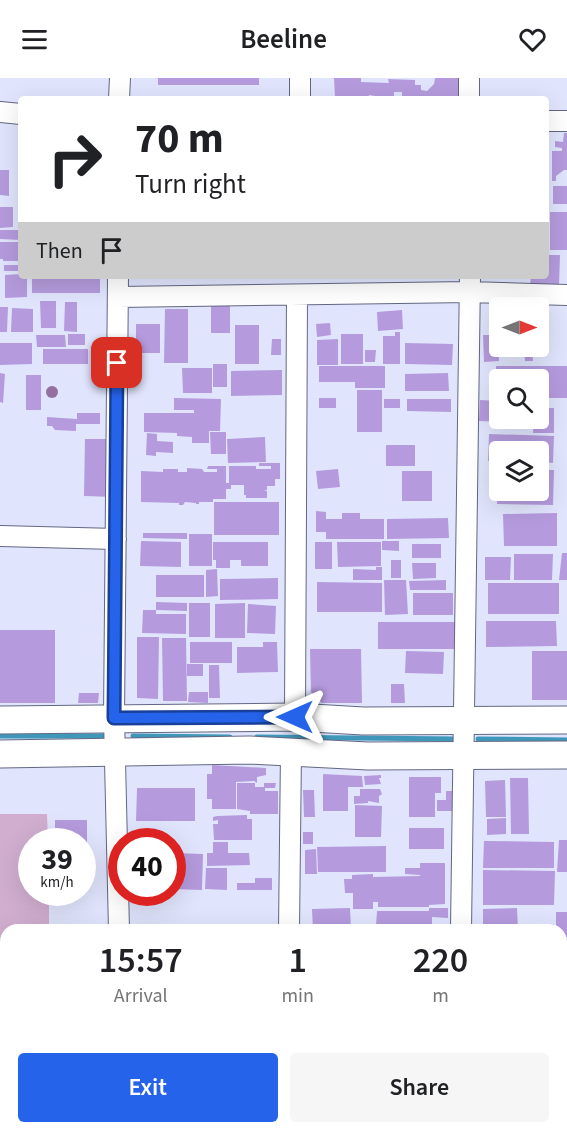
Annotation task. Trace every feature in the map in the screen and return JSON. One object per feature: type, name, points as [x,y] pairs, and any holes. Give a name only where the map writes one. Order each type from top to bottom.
[{"type":"street","points":[[119,96],[120,78]]},
{"type":"street","points":[[300,78],[300,96]]},
{"type":"street","points":[[469,78],[469,96]]},
{"type":"street","points":[[0,112],[18,114]]},
{"type":"street","points":[[549,121],[567,121]]},
{"type":"street","points":[[118,279],[114,718],[119,924]]},
{"type":"street","points":[[118,297],[297,295],[470,284],[567,295]]},
{"type":"street","points":[[461,924],[470,284]]},
{"type":"street","points":[[295,717],[297,295]]},
{"type":"street","points":[[0,536],[116,540]]},
{"type":"street","points":[[0,720],[295,717],[363,721],[567,720]]},
{"type":"street","points":[[289,924],[291,751]]},
{"type":"street","points":[[0,754],[291,751],[368,756],[567,755]]},
{"type":"shaded area","points":[[0,814],[47,814],[48,828],[18,828],[18,906],[49,906],[49,924],[0,924]]},
{"type":"building","points":[[158,78],[259,78],[259,85],[158,85]]},
{"type":"building","points":[[334,78],[361,78],[361,82],[389,83],[388,79],[415,80],[415,85],[421,85],[421,90],[427,91],[434,84],[435,78],[459,78],[459,96],[402,96],[402,92],[394,92],[394,96],[335,96]]},
{"type":"building","points":[[564,133],[567,133],[567,170],[556,176],[556,181],[552,181],[552,151],[562,151],[562,148],[555,147],[555,141],[563,142]]},
{"type":"building","points":[[0,170],[9,170],[9,196],[0,195]]},
{"type":"building","points":[[553,186],[567,186],[567,204],[553,204]]},
{"type":"building","points":[[0,207],[13,207],[13,227],[0,228]]},
{"type":"building","points":[[550,212],[567,212],[567,250],[550,250]]},
{"type":"building","points":[[0,230],[18,230],[18,240],[0,239]]},
{"type":"building","points":[[0,242],[18,242],[18,261],[0,259]]},
{"type":"building","points":[[549,255],[560,255],[559,285],[530,285],[531,279],[549,279]]},
{"type":"building","points":[[4,265],[18,265],[18,271],[4,271]]},
{"type":"building","points":[[18,274],[18,279],[27,279],[27,297],[5,298],[5,275]]},
{"type":"building","points":[[32,279],[100,279],[100,293],[32,293]]},
{"type":"building","points":[[40,301],[56,301],[56,328],[41,328]]},
{"type":"building","points":[[65,302],[77,302],[77,332],[64,331]]},
{"type":"building","points":[[211,304],[230,304],[230,333],[211,333]]},
{"type":"building","points":[[0,307],[8,307],[7,332],[0,332]]},
{"type":"building","points":[[12,308],[33,309],[33,332],[11,332]]},
{"type":"building","points":[[165,309],[188,309],[188,363],[164,363]]},
{"type":"building","points":[[402,310],[403,329],[378,331],[377,312]]},
{"type":"building","points":[[330,323],[331,335],[317,337],[316,324]]},
{"type":"building","points":[[136,324],[160,324],[160,353],[136,353]]},
{"type":"building","points":[[235,325],[259,325],[259,364],[235,364]]},
{"type":"building","points":[[395,332],[400,332],[400,364],[383,364],[383,336],[395,336]]},
{"type":"building","points":[[68,334],[85,334],[85,345],[68,345]]},
{"type":"building","points":[[341,334],[363,334],[363,364],[341,364]]},
{"type":"building","points":[[36,335],[65,335],[66,347],[37,347]]},
{"type":"building","points":[[483,335],[489,335],[489,357],[499,357],[499,361],[484,362]]},
{"type":"building","points":[[272,339],[281,339],[281,355],[271,355]]},
{"type":"building","points":[[338,339],[338,365],[317,365],[317,340]]},
{"type":"building","points":[[0,343],[32,343],[32,364],[0,365]]},
{"type":"building","points":[[405,343],[453,344],[452,365],[405,364]]},
{"type":"building","points":[[43,349],[88,349],[88,364],[43,364]]},
{"type":"building","points":[[365,350],[376,350],[375,362],[365,362]]},
{"type":"building","points":[[525,357],[533,357],[533,361],[525,361]]},
{"type":"building","points":[[213,364],[227,364],[227,387],[213,387]]},
{"type":"building","points":[[319,366],[385,366],[385,388],[355,388],[355,382],[319,382]]},
{"type":"building","points":[[496,366],[567,366],[567,398],[549,398],[549,369],[496,369]]},
{"type":"building","points":[[182,368],[212,368],[212,393],[183,393]]},
{"type":"building","points":[[282,370],[282,395],[231,396],[231,371]]},
{"type":"building","points":[[0,373],[5,374],[3,403],[0,402]]},
{"type":"building","points":[[448,373],[449,391],[405,391],[405,374]]},
{"type":"building","points":[[26,375],[41,375],[41,410],[26,410]]},
{"type":"building","points":[[357,390],[382,390],[382,432],[357,432]]},
{"type":"building","points":[[174,398],[221,399],[220,431],[209,431],[209,443],[192,443],[192,437],[177,436],[177,433],[144,432],[144,413],[194,413],[194,410],[174,410]]},
{"type":"building","points":[[319,398],[336,398],[336,408],[319,408]]},
{"type":"building","points":[[384,399],[400,399],[400,408],[384,408]]},
{"type":"building","points":[[407,399],[451,399],[451,412],[407,411]]},
{"type":"building","points":[[480,400],[489,400],[489,421],[479,421]]},
{"type":"building","points":[[549,408],[554,408],[554,433],[533,433],[533,429],[549,429]]},
{"type":"building","points":[[77,413],[100,413],[100,424],[76,424],[76,431],[55,430],[52,426],[47,426],[47,417],[77,419]]},
{"type":"building","points":[[210,432],[226,432],[226,454],[211,454]]},
{"type":"building","points":[[147,433],[157,434],[157,441],[173,442],[173,453],[156,452],[156,456],[146,455]]},
{"type":"building","points":[[489,434],[554,436],[553,463],[549,463],[549,441],[489,441],[488,461]]},
{"type":"building","points":[[265,437],[266,462],[228,463],[227,439]]},
{"type":"building","points":[[85,439],[115,439],[114,497],[84,496]]},
{"type":"building","points":[[386,445],[415,445],[415,466],[386,466]]},
{"type":"building","points":[[259,463],[280,463],[280,479],[275,479],[275,486],[267,486],[267,490],[264,490],[267,491],[267,498],[246,498],[244,485],[231,485],[231,489],[226,489],[226,499],[213,499],[213,502],[196,504],[185,502],[179,505],[179,503],[141,502],[141,471],[163,472],[163,469],[178,469],[178,472],[187,472],[187,468],[217,472],[217,469],[207,469],[208,466],[226,466],[226,483],[229,483],[229,466],[256,466],[256,469],[271,469],[271,466],[259,466]]},
{"type":"building","points":[[338,469],[340,487],[318,489],[316,471]]},
{"type":"building","points":[[549,470],[554,470],[553,505],[497,504],[497,501],[549,501]]},
{"type":"building","points":[[402,471],[432,471],[432,501],[402,501]]},
{"type":"building","points":[[214,502],[279,502],[279,535],[214,535]]},
{"type":"building","points":[[316,511],[326,512],[326,519],[342,519],[342,513],[360,513],[360,519],[384,519],[384,539],[326,539],[326,532],[316,532]]},
{"type":"building","points":[[557,513],[557,546],[504,546],[503,514]]},
{"type":"building","points":[[448,518],[449,538],[387,539],[387,519]]},
{"type":"building","points":[[143,533],[187,533],[187,539],[143,538]]},
{"type":"building","points":[[189,534],[212,534],[212,566],[189,566]]},
{"type":"building","points":[[141,541],[181,542],[181,567],[140,566]]},
{"type":"building","points":[[382,541],[399,541],[399,551],[382,550]]},
{"type":"building","points":[[213,542],[268,542],[268,566],[241,566],[241,560],[230,560],[230,568],[216,568],[216,560],[213,560]]},
{"type":"building","points":[[315,542],[332,542],[332,569],[315,569]]},
{"type":"building","points":[[337,542],[381,542],[381,566],[338,567]]},
{"type":"building","points":[[412,544],[441,544],[441,558],[412,558]]},
{"type":"building","points":[[562,553],[567,553],[567,580],[559,580]]},
{"type":"building","points":[[514,554],[553,554],[552,580],[514,580]]},
{"type":"building","points":[[485,557],[511,557],[510,580],[485,580]]},
{"type":"building","points":[[391,560],[401,560],[401,578],[391,578]]},
{"type":"building","points":[[412,563],[436,563],[436,578],[413,579]]},
{"type":"building","points":[[376,567],[382,567],[382,580],[353,580],[353,569],[376,570]]},
{"type":"building","points":[[217,569],[218,596],[206,597],[206,570]]},
{"type":"building","points":[[156,575],[204,575],[204,597],[156,597]]},
{"type":"building","points":[[278,578],[278,599],[220,600],[220,579]]},
{"type":"building","points":[[384,580],[406,580],[408,614],[385,615]]},
{"type":"building","points":[[446,580],[446,590],[410,590],[409,581]]},
{"type":"building","points":[[317,582],[382,583],[382,612],[317,612]]},
{"type":"building","points":[[488,583],[559,583],[559,614],[488,614]]},
{"type":"building","points":[[413,593],[453,593],[453,615],[413,615]]},
{"type":"building","points":[[156,602],[187,603],[187,611],[156,610]]},
{"type":"building","points":[[189,603],[210,603],[210,637],[189,637]]},
{"type":"building","points":[[245,603],[245,638],[215,638],[215,604]]},
{"type":"building","points":[[248,604],[276,606],[275,634],[247,633]]},
{"type":"building","points":[[143,610],[156,610],[156,614],[186,614],[186,634],[142,633]]},
{"type":"building","points":[[486,621],[556,621],[557,646],[486,647]]},
{"type":"building","points":[[378,622],[455,622],[455,649],[378,649]]},
{"type":"building","points":[[0,630],[55,630],[55,703],[0,703]]},
{"type":"building","points":[[137,637],[159,637],[158,699],[137,698]]},
{"type":"building","points":[[162,638],[186,638],[187,701],[163,701]]},
{"type":"building","points":[[190,642],[232,642],[232,663],[190,663]]},
{"type":"building","points":[[263,642],[277,642],[278,672],[237,673],[237,647],[263,647]]},
{"type":"building","points":[[310,649],[361,649],[362,703],[322,703],[311,692]]},
{"type":"building","points":[[406,651],[444,652],[443,674],[405,673]]},
{"type":"building","points":[[532,651],[567,651],[567,700],[532,700]]},
{"type":"building","points":[[187,664],[203,664],[203,676],[187,676]]},
{"type":"building","points":[[209,665],[219,665],[220,698],[209,698]]},
{"type":"building","points":[[391,684],[404,684],[405,703],[391,703]]},
{"type":"building","points":[[189,692],[208,692],[208,703],[188,702]]},
{"type":"building","points":[[79,693],[99,693],[98,703],[78,703]]},
{"type":"building","points":[[212,765],[266,768],[266,775],[257,777],[257,783],[254,781],[236,782],[236,809],[212,809],[212,799],[207,799],[207,774],[212,774]]},
{"type":"building","points":[[323,774],[362,776],[363,787],[348,787],[348,811],[323,811]]},
{"type":"building","points":[[381,775],[379,778],[381,784],[365,785],[364,776]]},
{"type":"building","points":[[409,777],[441,777],[441,793],[435,793],[435,817],[409,817]]},
{"type":"building","points":[[510,778],[528,778],[529,834],[511,834]]},
{"type":"building","points":[[505,780],[506,817],[486,817],[485,781]]},
{"type":"building","points":[[237,783],[255,783],[255,787],[264,787],[264,783],[276,783],[275,788],[265,788],[265,791],[278,791],[278,814],[250,814],[250,811],[237,809]]},
{"type":"building","points":[[137,788],[195,788],[195,821],[136,821]]},
{"type":"building","points":[[360,789],[380,789],[382,794],[379,796],[379,803],[368,801],[368,803],[354,804],[354,796],[360,796]]},
{"type":"building","points":[[303,790],[314,790],[315,817],[304,817]]},
{"type":"building","points":[[446,791],[452,791],[454,811],[437,811],[437,800],[446,800]]},
{"type":"building","points":[[355,805],[382,806],[381,837],[355,837]]},
{"type":"building","points":[[247,815],[247,819],[252,819],[252,840],[214,840],[213,824],[218,824],[218,820],[213,821],[213,817]]},
{"type":"building","points":[[506,818],[506,834],[487,835],[487,819]]},
{"type":"building","points":[[55,820],[87,820],[87,828],[55,828]]},
{"type":"building","points":[[409,828],[444,828],[444,849],[409,849]]},
{"type":"building","points":[[303,832],[313,832],[313,844],[303,844]]},
{"type":"building","points":[[559,840],[567,840],[567,872],[557,872]]},
{"type":"building","points":[[484,841],[554,842],[554,868],[483,868]]},
{"type":"building","points":[[213,842],[228,842],[228,853],[249,853],[250,865],[207,866],[207,853],[213,853]]},
{"type":"building","points":[[386,846],[386,872],[318,872],[317,847]]},
{"type":"building","points":[[316,849],[317,874],[305,874],[305,850]]},
{"type":"building","points":[[186,853],[203,854],[202,890],[186,889]]},
{"type":"building","points":[[420,863],[445,863],[445,904],[429,905],[429,907],[378,907],[378,902],[373,902],[373,909],[353,909],[353,893],[345,893],[344,879],[352,879],[352,875],[373,874],[373,877],[420,876],[405,874],[405,868],[420,868]]},
{"type":"building","points":[[206,868],[227,868],[227,890],[205,889]]},
{"type":"building","points":[[483,870],[555,871],[554,905],[483,905]]},
{"type":"building","points":[[255,878],[272,878],[272,890],[237,890],[237,883],[255,883]]},
{"type":"building","points":[[350,908],[351,924],[313,924],[312,909]]},
{"type":"building","points":[[429,908],[448,908],[448,918],[432,917],[432,924],[376,924],[377,911],[429,911]]},
{"type":"building","points":[[517,908],[518,924],[483,924],[483,909]]},
{"type":"building","points":[[556,912],[567,912],[567,924],[556,924]]},
{"type":"waterway","points":[[0,736],[109,736]]},
{"type":"waterway","points":[[133,736],[230,737]]},
{"type":"waterway","points":[[257,737],[458,739]]},
{"type":"waterway","points":[[478,739],[567,740]]},
{"type":"route","points":[[117,363],[114,718],[295,717]]}]
